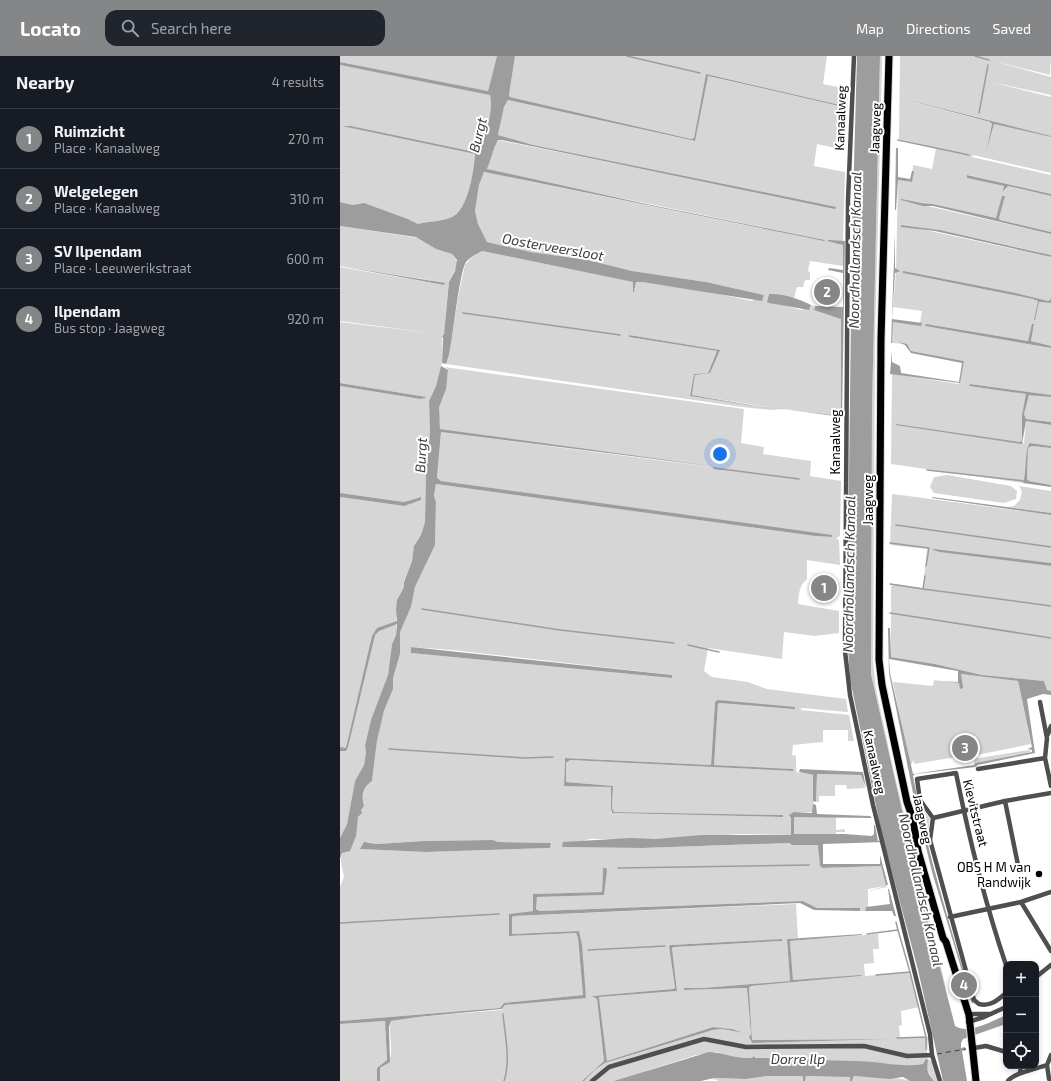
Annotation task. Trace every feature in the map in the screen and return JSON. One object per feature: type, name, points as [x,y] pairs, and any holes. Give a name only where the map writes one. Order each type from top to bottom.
[{"type":"main road","name":"Jaagweg","points":[[889,56],[881,339],[879,666],[903,783],[913,820],[917,845],[943,938],[946,955],[969,1022],[974,1048],[976,1081]]},
{"type":"street","name":"Kanaalweg","points":[[854,56],[848,200],[845,651],[850,695],[881,842],[930,1034],[932,1055],[940,1080]]},
{"type":"street","points":[[1040,702],[1047,738]]},
{"type":"street","points":[[1051,726],[1047,738],[1045,758],[1051,786]]},
{"type":"street","points":[[978,770],[1045,758]]},
{"type":"street","name":"Kievitstraat","points":[[933,818],[920,800],[917,779],[956,773],[963,811],[989,909],[1005,961]]},
{"type":"street","points":[[1003,995],[996,1001],[984,1005],[977,1004],[973,997],[930,840],[933,818],[1005,801],[1051,793]]},
{"type":"street","points":[[1005,801],[1018,865]]},
{"type":"street","points":[[950,917],[1021,902],[1051,892]]},
{"type":"street","points":[[1021,902],[1051,951]]},
{"type":"street","points":[[1039,975],[1051,965]]},
{"type":"street","points":[[969,1022],[1003,1008]]},
{"type":"street","points":[[592,1081],[610,1067],[704,1038],[746,1047],[864,1046],[906,1056],[932,1055]]},
{"type":"street","points":[[974,1048],[986,1046],[1003,1051]]},
{"type":"street","points":[[1051,1056],[1047,1064],[1049,1079],[1051,1079]]},
{"type":"street","points":[[1008,1081],[1012,1076],[1047,1064]]},
{"type":"street","points":[[1020,1073],[1021,1069]]},
{"type":"shaded area","points":[[340,56],[497,56],[488,91],[340,62]]},
{"type":"shaded area","points":[[515,56],[827,56],[823,84],[848,89],[845,150],[817,144],[814,166],[845,172],[843,241],[827,241],[843,244],[843,266],[810,261],[808,271],[810,272],[810,280],[805,280],[803,287],[797,287],[794,298],[769,294],[767,301],[801,310],[810,308],[811,305],[815,306],[814,308],[841,318],[841,416],[786,409],[771,410],[742,407],[446,364],[449,355],[465,265],[471,258],[482,251],[634,282],[634,292],[636,282],[642,282],[705,291],[752,301],[764,295],[706,282],[632,271],[588,260],[531,252],[487,242],[478,224],[475,211],[479,185],[484,172],[813,239],[825,240],[490,171],[487,169],[498,140],[836,208],[533,145],[498,135],[504,107],[508,100],[694,141],[707,76],[840,105],[706,74],[694,138],[691,139],[510,97],[509,95]],"holes":[[[629,335],[719,350],[710,373],[695,374],[692,395],[773,408],[690,396],[694,374],[708,373],[717,351],[629,337]]]},
{"type":"shaded area","points":[[880,56],[882,56],[882,65],[875,339],[873,661],[876,689],[893,768],[946,988],[921,894],[871,674],[872,407]]},
{"type":"shaded area","points":[[900,56],[1051,56],[1050,75],[993,61],[1051,77],[1051,95],[991,82],[1051,97],[1051,136],[904,100],[990,122],[992,124],[986,153],[994,124],[1051,137],[1051,173],[973,155],[972,157],[1051,175],[1051,194],[968,175],[967,178],[1004,186],[1004,192],[1008,186],[1051,196],[1051,232],[1000,220],[999,218],[1004,196],[996,218],[933,204],[901,200],[1051,234],[1051,255],[940,230],[902,225],[1051,257],[1051,297],[1048,301],[1016,293],[903,273],[1033,299],[1038,301],[1034,320],[1039,302],[1051,303],[1051,346],[1031,341],[1034,324],[1028,341],[932,325],[925,326],[1051,348],[1051,395],[970,384],[970,386],[1027,394],[1022,415],[1022,440],[1020,442],[896,424],[1024,443],[1026,421],[1051,425],[1051,446],[1030,443],[1028,447],[1023,483],[891,464],[892,374],[959,384],[964,361],[911,351],[907,344],[892,343],[893,322],[920,323],[922,311],[893,307],[896,272],[898,180],[912,182],[913,165],[932,169],[936,148],[899,139]]},
{"type":"shaded area","points":[[340,65],[490,94],[490,117],[482,139],[475,152],[351,126],[343,126],[475,154],[469,189],[458,213],[444,220],[418,224],[366,204],[353,205],[340,202]]},
{"type":"shaded area","points":[[340,226],[419,238],[436,249],[452,254],[458,263],[449,282],[444,334],[442,335],[442,363],[436,386],[429,401],[430,432],[426,472],[425,522],[421,535],[415,544],[412,561],[404,581],[404,587],[397,600],[396,635],[392,644],[388,675],[374,714],[365,746],[366,753],[364,765],[355,781],[347,824],[340,838],[340,497],[404,506],[420,497],[404,502],[340,493],[340,386],[420,399],[425,397],[340,383],[340,322],[438,334],[340,321],[340,267],[444,285],[429,280],[340,266]]},
{"type":"shaded area","points":[[445,367],[744,409],[741,443],[764,447],[763,454],[811,461],[810,476],[841,481],[840,536],[836,538],[839,540],[840,565],[807,560],[807,579],[801,587],[798,604],[839,611],[839,633],[815,636],[784,632],[782,659],[708,648],[704,671],[712,677],[748,682],[767,689],[846,699],[848,712],[801,708],[801,710],[849,715],[854,741],[848,741],[848,730],[823,730],[823,742],[793,745],[792,755],[796,756],[796,772],[813,775],[814,812],[794,812],[789,817],[791,819],[791,835],[741,834],[655,839],[589,839],[563,847],[642,848],[789,843],[792,845],[819,845],[820,866],[822,868],[881,866],[887,887],[869,891],[885,886],[868,889],[868,907],[865,908],[865,911],[860,911],[859,908],[817,908],[803,901],[538,911],[536,908],[537,897],[604,895],[605,870],[603,868],[602,892],[533,894],[534,911],[509,914],[510,936],[576,933],[578,938],[583,995],[504,1003],[500,1008],[340,1021],[340,887],[344,877],[341,862],[342,853],[348,849],[354,838],[358,818],[364,806],[364,792],[372,781],[377,741],[384,711],[393,689],[393,678],[400,654],[400,631],[411,607],[415,587],[435,545],[436,503],[434,496],[436,484],[815,536],[832,537],[441,481],[437,478],[441,432],[711,467],[440,429],[439,406],[446,384],[448,370]],"holes":[[[411,647],[452,650],[672,675],[672,678],[411,653]],[[715,702],[794,709],[719,703],[714,765],[793,769],[793,771],[570,760],[566,763],[566,782],[613,786],[612,808],[614,812],[783,815],[783,817],[611,813],[611,787],[564,785],[565,758],[711,765]],[[493,840],[498,842],[551,843],[550,848],[426,852],[361,849],[368,842],[377,844],[424,841]]]},
{"type":"shaded area","points":[[1029,394],[1051,397],[1051,422],[1026,419],[1024,414]]},
{"type":"shaded area","points":[[1032,446],[1051,448],[1051,485],[1029,481],[1027,479],[1028,448]]},
{"type":"shaded area","points":[[947,475],[1011,486],[1017,491],[1016,499],[1004,503],[934,493],[930,487],[934,477]]},
{"type":"shaded area","points":[[1019,486],[1051,491],[1051,513],[1008,507],[1014,506],[1020,500],[1022,491]]},
{"type":"shaded area","points":[[893,494],[1051,515],[1051,563],[933,550],[1051,566],[1051,691],[1047,690],[1044,681],[982,675],[935,664],[891,657],[891,586],[896,584],[923,588],[927,549],[890,545]]},
{"type":"shaded area","points":[[961,674],[1018,681],[1031,744],[972,756],[971,746],[978,744],[976,736],[954,740],[956,757],[914,764],[914,760],[910,766],[893,682],[933,686],[934,680],[959,683],[962,688]]},
{"type":"shaded area","points":[[1029,750],[1031,752],[975,763],[973,759]]},
{"type":"shaded area","points":[[817,774],[862,775],[865,788],[847,789],[846,785],[835,785],[835,796],[819,796],[819,802],[816,802]]},
{"type":"shaded area","points":[[917,800],[930,819],[927,839]]},
{"type":"shaded area","points":[[794,817],[836,817],[836,830],[845,829],[845,832],[836,832],[836,834],[794,834]]},
{"type":"shaded area","points":[[796,904],[798,938],[787,939],[790,981],[703,988],[684,988],[684,990],[747,988],[751,1034],[749,1037],[752,1043],[893,1039],[752,1040],[749,988],[751,986],[861,976],[793,980],[790,941],[878,934],[879,949],[873,949],[874,963],[864,964],[865,976],[910,972],[919,1007],[901,1011],[902,1025],[899,1026],[900,1038],[928,1037],[927,1057],[933,1063],[938,1081],[934,1081],[923,1064],[908,1066],[857,1061],[733,1058],[717,1052],[696,1055],[646,1071],[649,1081],[584,1081],[596,1069],[605,1063],[713,1030],[722,1029],[744,1033],[732,1029],[713,1027],[607,1061],[599,997],[677,991],[672,948],[674,947],[781,941],[782,939],[671,945],[669,946],[675,988],[592,996],[597,999],[604,1061],[582,1081],[380,1081],[380,1068],[389,1061],[390,1057],[391,1021],[418,1017],[502,1010],[505,1005],[587,996],[585,994],[579,931],[513,934],[512,917],[514,916]]},
{"type":"shaded area","points":[[385,1021],[387,1060],[377,1068],[377,1081],[340,1081],[340,1024]]},
{"type":"shaded area","points":[[767,1076],[803,1076],[803,1081],[719,1081],[710,1078],[746,1079]]},
{"type":"shaded area","points":[[806,1076],[850,1076],[851,1078],[850,1081],[805,1081]]},
{"type":"shaded area","points":[[854,1076],[892,1078],[910,1081],[852,1081]]},
{"type":"water","points":[[497,56],[515,56],[509,95],[510,97],[691,139],[694,138],[706,74],[840,105],[708,76],[695,141],[508,100],[504,107],[498,135],[533,145],[836,207],[835,209],[502,140],[498,140],[487,169],[651,205],[825,240],[484,172],[479,185],[475,211],[478,224],[487,242],[531,252],[588,260],[632,271],[706,282],[764,295],[762,301],[642,282],[636,282],[633,292],[633,282],[482,251],[468,260],[463,268],[451,347],[446,364],[442,363],[442,336],[444,334],[449,282],[455,271],[457,260],[452,254],[436,249],[416,237],[340,226],[340,202],[353,205],[364,203],[418,224],[448,219],[458,213],[466,198],[472,179],[475,154],[342,126],[351,126],[475,152],[488,125],[491,110],[490,95],[340,65],[340,62],[488,91]]},
{"type":"water","name":"Noordhollandsch Kanaal","points":[[857,56],[880,56],[872,407],[871,674],[921,894],[955,1026],[967,1029],[974,1028],[1003,1016],[1003,1025],[963,1039],[961,1048],[965,1047],[966,1050],[962,1051],[967,1081],[943,1081],[918,970],[884,842],[823,844],[823,864],[880,864],[880,855],[888,885],[886,885],[881,866],[822,868],[820,866],[818,845],[792,845],[789,843],[642,848],[562,847],[563,842],[630,838],[655,839],[702,835],[791,835],[791,819],[789,815],[794,812],[812,813],[813,804],[816,805],[817,814],[870,816],[872,818],[794,817],[794,834],[844,834],[872,836],[874,834],[875,825],[878,841],[883,840],[850,679],[847,633],[852,238]]},
{"type":"water","points":[[904,99],[1051,137],[994,124],[986,153],[992,124],[990,122]]},
{"type":"water","points":[[896,148],[898,148],[898,177],[910,179],[912,171],[914,171],[912,182],[898,180],[895,210],[895,204]]},
{"type":"water","points":[[967,175],[1051,194],[1051,196],[1008,186],[1003,192],[1004,186],[967,178]]},
{"type":"water","points":[[1002,196],[1005,196],[999,218],[1000,220],[1051,232],[1051,234],[933,206],[923,206],[901,200],[933,204],[996,218]]},
{"type":"water","points":[[901,225],[940,230],[1051,255],[1051,257],[935,231],[901,227]]},
{"type":"water","points":[[895,233],[895,268],[900,271],[895,273],[892,319],[922,323],[921,326],[893,322],[891,343]]},
{"type":"water","points":[[827,241],[845,241],[842,417],[776,408],[841,416],[841,319],[814,310],[815,306],[843,307],[843,273],[828,270],[829,268],[843,270],[843,245]]},
{"type":"water","points":[[340,266],[445,283],[444,285]]},
{"type":"water","points":[[903,271],[1016,293],[1048,301],[1051,297],[1051,303],[1039,302],[1034,320],[1038,301],[1033,299],[903,273]]},
{"type":"water","points":[[769,294],[780,294],[811,305],[809,310],[769,303],[767,302]]},
{"type":"water","points":[[926,324],[1028,341],[1032,324],[1034,324],[1031,341],[1051,346],[1051,348],[925,326]]},
{"type":"water","points":[[629,335],[720,350],[710,373],[695,375],[692,395],[773,409],[690,396],[694,374],[708,373],[717,351],[629,337]]},
{"type":"water","points":[[898,342],[907,344],[911,351],[964,361],[960,383],[890,374],[892,350],[892,362],[900,366],[901,373],[959,382],[962,363],[911,353],[905,345]]},
{"type":"water","points":[[441,366],[448,370],[446,389],[439,407],[440,429],[711,466],[441,432],[437,478],[441,481],[832,535],[832,537],[815,536],[436,484],[434,496],[436,502],[435,545],[415,587],[411,607],[400,632],[400,654],[393,678],[393,689],[384,711],[377,741],[372,781],[369,783],[364,792],[364,806],[361,810],[362,813],[358,817],[356,836],[350,851],[342,853],[340,859],[340,838],[347,824],[355,781],[364,765],[366,753],[365,746],[371,720],[388,675],[392,644],[396,635],[397,624],[379,631],[375,635],[348,747],[346,751],[340,751],[340,747],[346,748],[372,636],[377,628],[397,621],[397,600],[404,587],[404,582],[412,561],[414,546],[421,535],[425,522],[426,472],[430,432],[429,401],[436,386]]},
{"type":"water","points":[[340,383],[426,397],[420,399],[340,386]]},
{"type":"water","points":[[970,384],[1051,395],[1051,397],[1029,395],[1024,414],[1026,419],[1051,422],[1051,425],[1026,421],[1022,444],[896,425],[1020,442],[1022,440],[1022,415],[1026,394],[969,386]]},
{"type":"water","points":[[1030,443],[1051,446],[1051,448],[1032,446],[1028,448],[1027,479],[1029,481],[1051,485],[1051,487],[1023,483],[1027,450]]},
{"type":"water","points":[[340,493],[404,502],[421,497],[421,500],[404,506],[340,497]]},
{"type":"water","points":[[932,498],[1051,513],[1051,515]]},
{"type":"water","points":[[933,549],[1051,563],[1051,566],[940,552]]},
{"type":"water","points":[[888,628],[890,628],[891,657],[935,664],[982,675],[1044,681],[1047,690],[1051,691],[1051,695],[1043,694],[1027,699],[1035,753],[978,765],[976,767],[915,774],[913,776],[932,862],[973,1003],[972,1004],[932,872],[913,793],[889,673]],"holes":[[[889,659],[958,671],[958,682],[943,681],[959,683],[960,689],[963,688],[961,674],[1018,681],[1032,747],[1028,749],[1032,750],[1032,752],[975,763],[974,765],[913,774],[890,673]]]},
{"type":"water","points":[[411,647],[672,675],[672,678],[411,653]]},
{"type":"water","points":[[718,700],[795,707],[795,709],[719,703],[714,765],[793,769],[793,771],[570,760],[566,763],[566,782],[613,786],[612,808],[614,812],[783,815],[783,817],[612,813],[611,787],[564,786],[565,758],[711,765],[715,702]]},
{"type":"water","points":[[800,769],[863,772],[866,788],[861,775],[817,774],[816,802],[813,801],[813,775],[799,772]]},
{"type":"water","points":[[493,840],[498,842],[551,843],[550,848],[426,852],[360,849],[364,842],[377,844],[424,841]]},
{"type":"water","points":[[603,868],[606,868],[607,870],[604,895],[537,897],[536,909],[539,911],[803,901],[817,908],[860,908],[860,911],[814,910],[800,903],[514,916],[512,917],[513,934],[579,931],[582,945],[586,998],[505,1005],[502,1009],[391,1021],[389,1027],[390,1062],[380,1068],[380,1081],[377,1081],[377,1068],[387,1060],[385,1021],[340,1024],[340,1021],[500,1008],[504,1003],[583,995],[578,938],[576,933],[509,936],[509,914],[533,911],[533,894],[602,892]]},
{"type":"water","points":[[888,889],[896,916],[894,916],[892,911],[865,911],[866,907],[890,904]]},
{"type":"water","points":[[862,934],[790,941],[793,980],[861,976],[751,986],[749,988],[752,1040],[894,1039],[752,1043],[749,1037],[751,1034],[747,988],[684,990],[684,988],[703,988],[790,981],[787,939]]},
{"type":"water","points":[[782,939],[782,941],[674,947],[672,948],[677,991],[599,997],[607,1061],[713,1027],[732,1029],[744,1033],[722,1029],[713,1030],[605,1063],[596,1069],[584,1081],[582,1081],[604,1061],[597,999],[592,996],[675,988],[669,946],[671,945]]},
{"type":"water","points":[[709,1052],[746,1058],[752,1058],[754,1056],[755,1058],[865,1061],[898,1065],[923,1064],[926,1059],[928,1060],[928,1072],[934,1081],[910,1081],[903,1077],[890,1079],[854,1076],[852,1081],[850,1081],[850,1077],[806,1076],[805,1081],[803,1081],[803,1076],[767,1076],[746,1079],[714,1078],[701,1081],[614,1081]]},
{"type":"waterway","points":[[627,56],[700,73]]},
{"type":"waterway","points":[[975,56],[989,60]]},
{"type":"waterway","points":[[979,113],[988,65]]},
{"type":"waterway","points":[[898,140],[969,155]]},
{"type":"waterway","points":[[463,313],[620,335]]},
{"type":"waterway","points":[[714,468],[799,479]]},
{"type":"waterway","points":[[927,470],[1024,481]]},
{"type":"waterway","points":[[896,525],[1051,547]]},
{"type":"waterway","points":[[890,543],[929,548],[926,566]]},
{"type":"waterway","points":[[925,576],[923,589],[1051,606]]},
{"type":"waterway","points":[[890,584],[923,589]]},
{"type":"waterway","points":[[422,609],[560,630],[674,643]]},
{"type":"waterway","points":[[890,613],[1051,638]]},
{"type":"waterway","points":[[688,645],[719,652]]},
{"type":"waterway","points":[[389,749],[525,758],[553,757]]},
{"type":"waterway","points":[[618,868],[809,865]]},
{"type":"waterway","points":[[340,923],[499,914]]},
{"type":"waterway","points":[[867,934],[898,930],[896,922]]},
{"type":"waterway","points":[[898,930],[910,972]]},
{"type":"waterway","points":[[588,950],[665,946]]},
{"type":"waterway","points":[[876,975],[910,972],[926,1037]]},
{"type":"waterway","points":[[503,1014],[507,1056],[504,1081]]},
{"type":"waterway","points":[[897,1038],[926,1037],[926,1049]]},
{"type":"ferry route","points":[[937,1054],[966,1049]]},
{"type":"place","name":"Welgelegen","points":[[827,292]]},
{"type":"place","name":"Ruimzicht","points":[[824,588]]},
{"type":"place","name":"SV Ilpendam","points":[[965,748]]},
{"type":"place","name":"OBS H M van Randwijk","points":[[1039,874]]},
{"type":"place","name":"Ilpendam","points":[[964,985]]},
{"type":"water label","name":"Burgt","points":[[478,135]]},
{"type":"water label","name":"Oosterveersloot","points":[[553,247]]},
{"type":"water label","name":"Burgt","points":[[421,455]]},
{"type":"water label","name":"Dorre Ilp","points":[[798,1059]]}]
